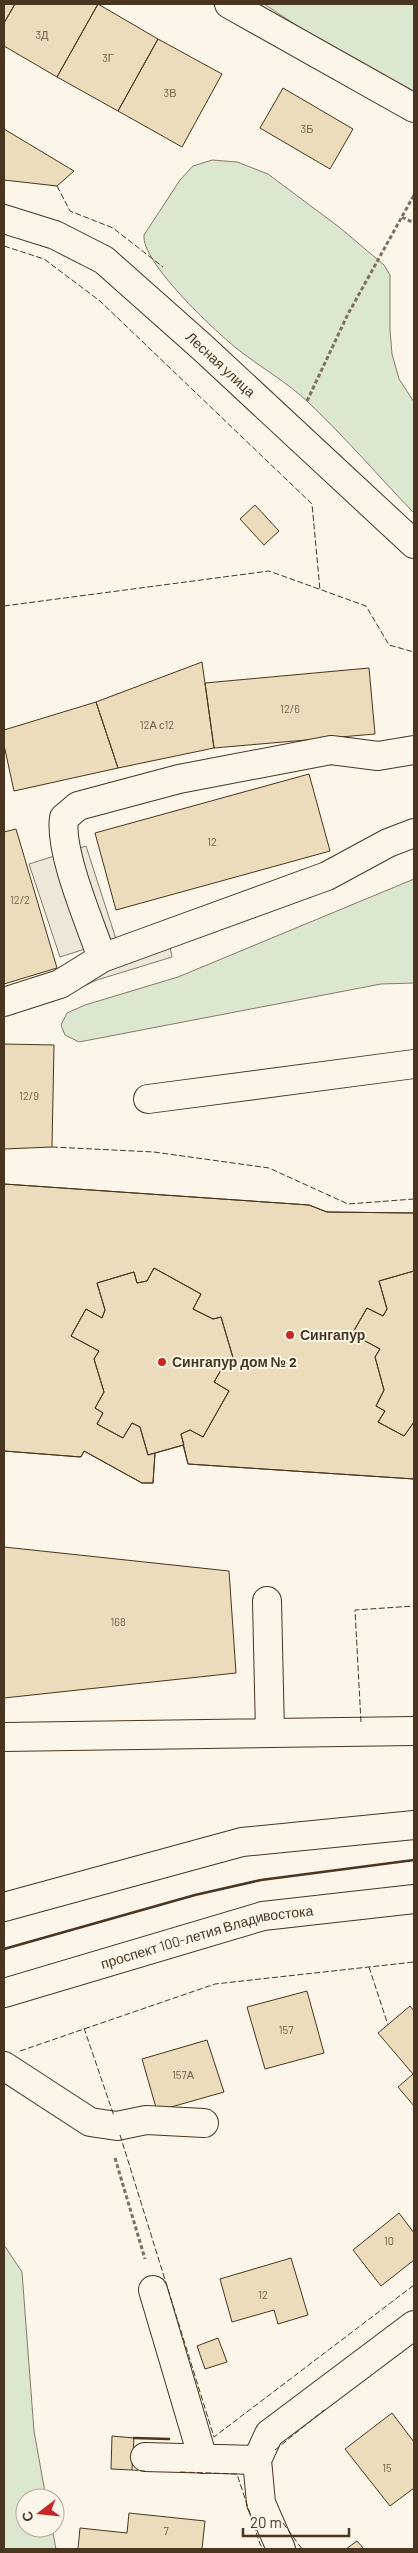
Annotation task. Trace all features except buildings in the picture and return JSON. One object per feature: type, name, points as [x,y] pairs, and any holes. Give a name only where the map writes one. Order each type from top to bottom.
[{"type":"main road","points":[[229,4],[414,108]]},
{"type":"main road","name":"Лесная улица","points":[[4,219],[55,235],[104,260],[202,347],[414,544]]},
{"type":"main road","points":[[102,958],[68,856],[62,831],[64,818],[78,806],[179,779],[331,750],[378,756],[414,750]]},
{"type":"main road","points":[[4,1002],[60,984],[102,958],[327,876],[388,843],[414,833]]},
{"type":"main road","points":[[148,1099],[414,1064]]},
{"type":"main road","points":[[267,1601],[270,1733]]},
{"type":"main road","points":[[4,1736],[414,1732]]},
{"type":"main road","points":[[4,1908],[242,1842],[414,1825]]},
{"type":"main road","name":"проспект 100-летия Владивостока","points":[[4,1993],[263,1916],[414,1899]]},
{"type":"main road","points":[[4,2066],[90,2122],[118,2126],[146,2120],[204,2123]]},
{"type":"main road","points":[[154,2290],[202,2458]]},
{"type":"main road","points":[[281,2549],[261,2503],[257,2460],[269,2434],[414,2325]]},
{"type":"main road","points":[[145,2458],[257,2460]]},
{"type":"path","points":[[318,376],[348,314],[414,195]]},
{"type":"path","points":[[402,218],[414,224]]},
{"type":"path","points":[[102,2124],[127,2197],[154,2290]]},
{"type":"green space","points":[[264,4],[414,4],[414,99],[375,77]]},
{"type":"green space","points":[[212,160],[237,162],[268,174],[339,227],[384,265],[390,275],[392,354],[399,379],[414,402],[414,513],[309,403],[292,388],[236,348],[212,327],[181,295],[154,262],[146,247],[144,235],[180,180],[193,166]]},
{"type":"green space","points":[[414,879],[414,983],[381,984],[79,1042],[65,1035],[61,1025],[67,1013],[85,1005],[178,977]]},
{"type":"green space","points":[[4,2245],[22,2272],[34,2431],[44,2488],[15,2488],[15,2538],[54,2538],[56,2549],[4,2549]]},
{"type":"shaded area","points":[[86,846],[116,939],[60,957],[29,864]]},
{"type":"shaded area","points":[[167,932],[172,957],[97,980],[75,990]]},
{"type":"fence","points":[[57,186],[70,211],[113,228],[163,267]]},
{"type":"fence","points":[[4,246],[44,259],[100,301],[312,504],[320,590]]},
{"type":"fence","points":[[4,606],[269,571],[366,606],[389,645],[414,652]]},
{"type":"fence","points":[[52,1147],[154,1152],[269,1168],[348,1204],[414,1199]]},
{"type":"fence","points":[[361,1722],[355,1610],[414,1606]]},
{"type":"fence","points":[[20,2051],[215,1984],[414,1962]]},
{"type":"fence","points":[[369,1967],[388,2025]]},
{"type":"fence","points":[[84,2028],[114,2116]]},
{"type":"fence","points":[[120,2135],[214,2437],[414,2285]]},
{"type":"fence","points":[[275,2450],[324,2410]]},
{"type":"fence","points":[[132,2470],[145,2471]]},
{"type":"fence","points":[[180,2472],[237,2474],[263,2549]]},
{"type":"fence","points":[[283,2523],[302,2549]]},
{"type":"wall","points":[[4,1949],[195,1895],[261,1880],[414,1860]]},
{"type":"wall","points":[[134,2438],[169,2439]]},
{"type":"place","name":"Сингапур","points":[[290,1335]]},
{"type":"place","name":"Сингапур дом № 2","points":[[162,1362]]}]
